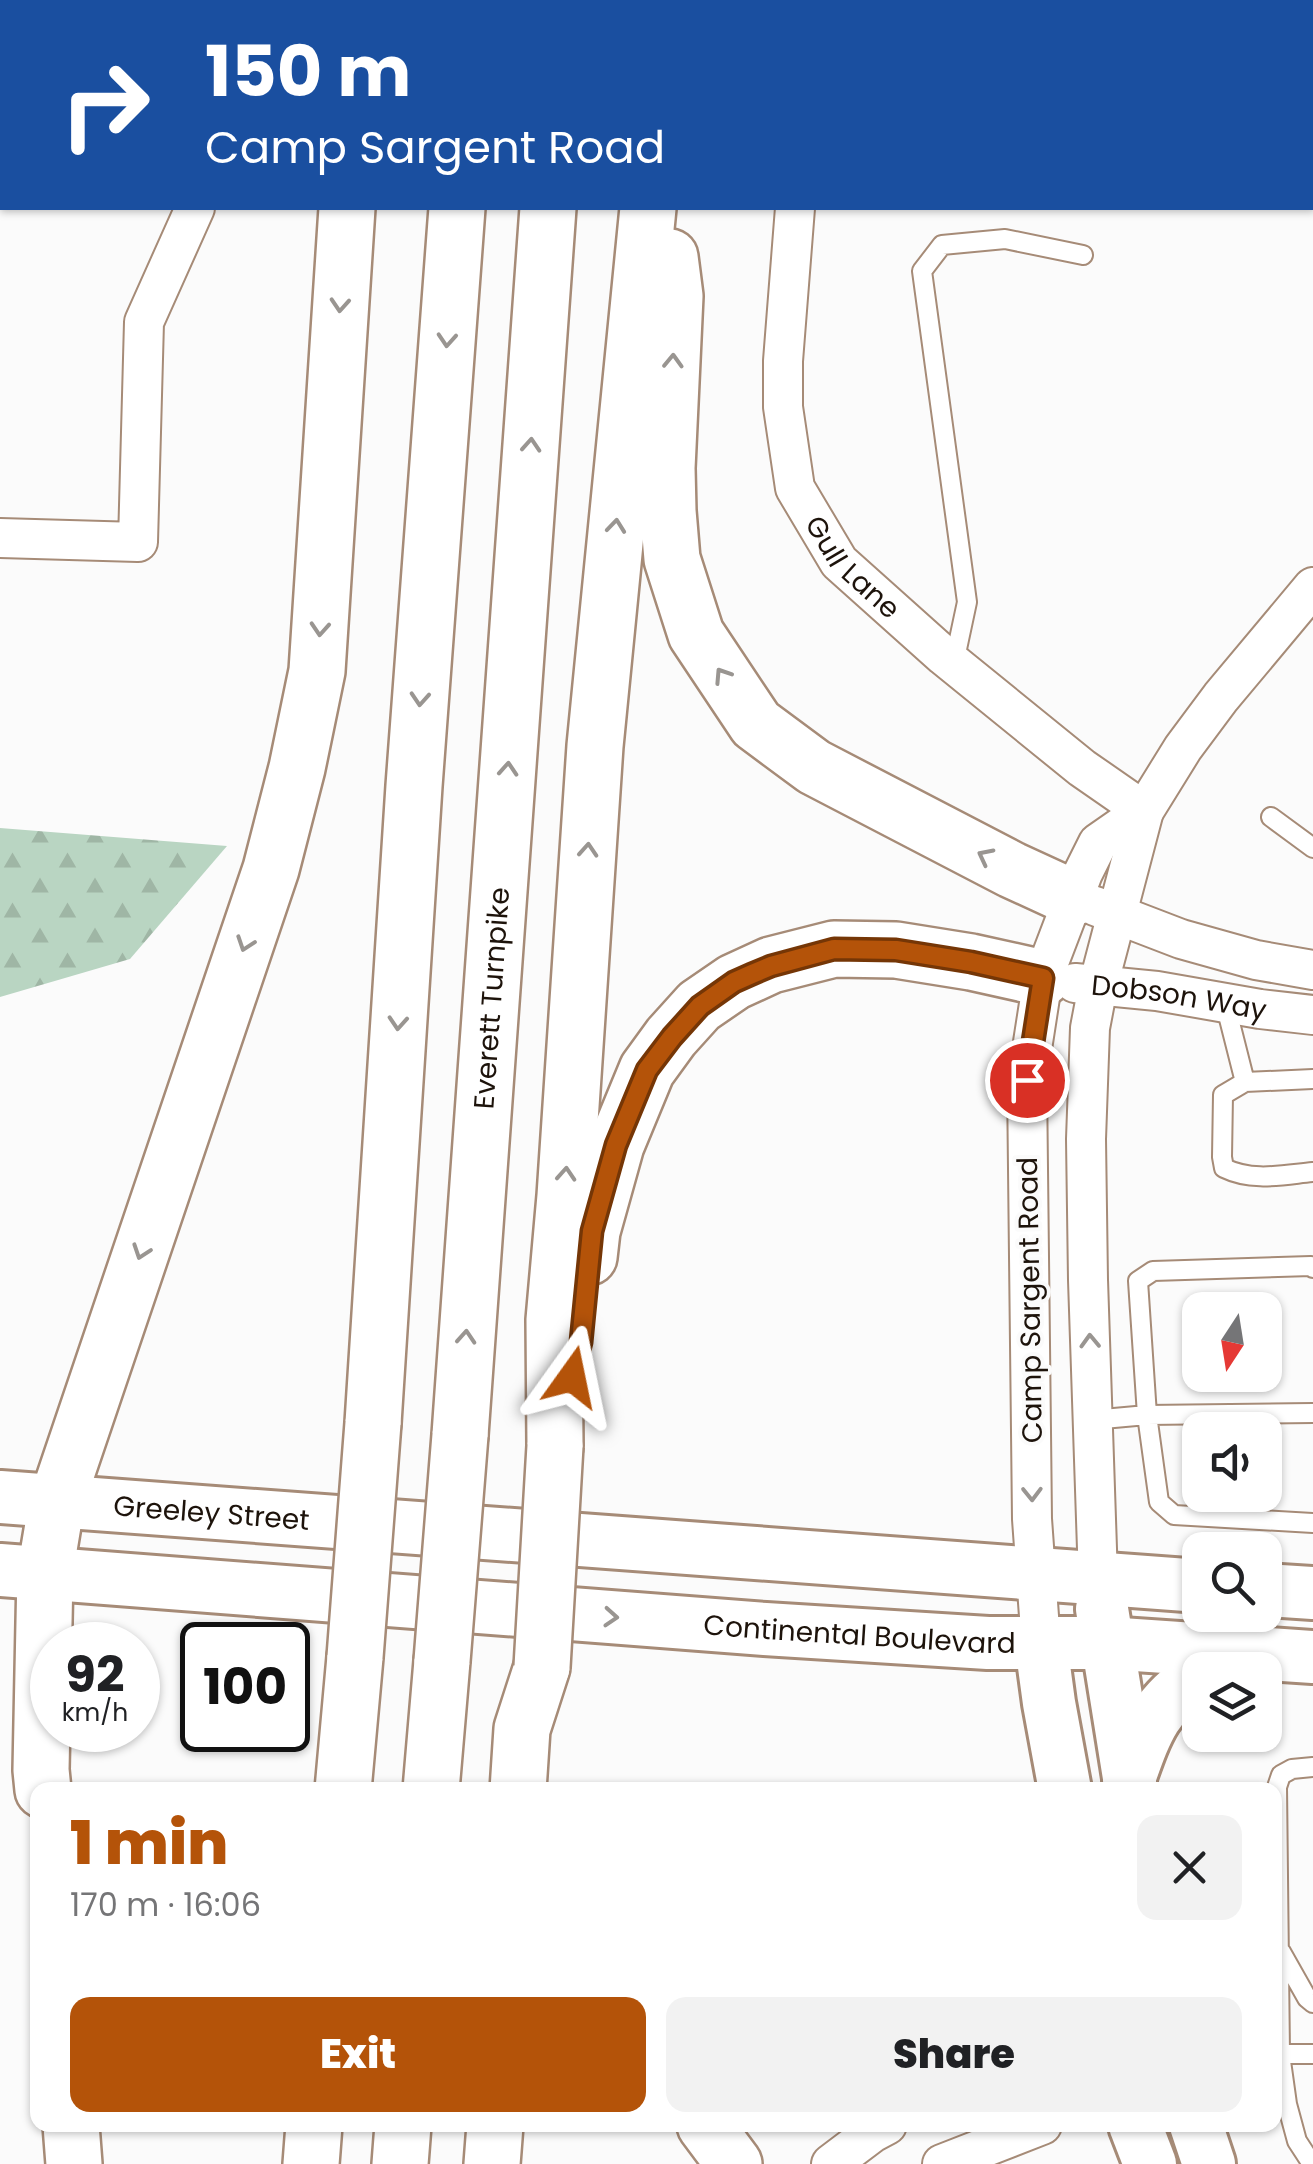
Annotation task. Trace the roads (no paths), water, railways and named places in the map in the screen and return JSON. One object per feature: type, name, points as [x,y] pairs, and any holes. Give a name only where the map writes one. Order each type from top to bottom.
[{"type":"highway","points":[[42,1780],[22,1572],[57,1501],[271,868],[317,671],[346,210]]},
{"type":"highway","points":[[344,1782],[373,1423],[414,786],[457,210]]},
{"type":"highway","name":"Everett Turnpike","points":[[432,1782],[548,210]]},
{"type":"highway","points":[[551,1782],[554,1734],[542,1667],[555,1446],[554,1320],[595,746],[648,210]]},
{"type":"highway","points":[[664,210],[675,296],[668,512],[672,559],[696,634],[756,724],[814,768],[1012,870],[1094,906]]},
{"type":"highway","points":[[555,1446],[581,1342],[592,1231],[616,1145],[647,1070],[700,1006],[734,982],[759,971],[834,949],[896,950],[1043,978]]},
{"type":"highway","points":[[519,1782],[522,1729],[542,1667]]},
{"type":"highway","points":[[0,1691],[10,1705],[42,1780]]},
{"type":"highway","points":[[72,2132],[74,2164]]},
{"type":"highway","points":[[311,2164],[313,2132]]},
{"type":"highway","points":[[400,2164],[402,2132]]},
{"type":"highway","points":[[492,2164],[494,2132]]},
{"type":"highway","points":[[709,2132],[734,2164]]},
{"type":"main road","name":"Greeley Street","points":[[0,1497],[1035,1575]]},
{"type":"main road","name":"Continental Boulevard","points":[[22,1572],[783,1630],[1106,1644],[1182,1655]]},
{"type":"main road","points":[[1035,1575],[1182,1585]]},
{"type":"main road","points":[[1098,1578],[1130,1782]]},
{"type":"main road","points":[[1282,1591],[1313,1593]]},
{"type":"main road","points":[[1041,1644],[1064,1782]]},
{"type":"main road","name":"Continental Boulevard","points":[[1282,1659],[1313,1658]]},
{"type":"main road","points":[[1131,1782],[1144,1736],[1159,1710],[1182,1687]]},
{"type":"main road","points":[[1138,2132],[1150,2164]]},
{"type":"main road","points":[[1198,2132],[1209,2164]]},
{"type":"street","points":[[0,538],[138,542],[144,322],[194,210]]},
{"type":"street","name":"Gull Lane","points":[[796,210],[783,361],[783,407],[795,488],[840,562],[954,663],[1082,768],[1144,811]]},
{"type":"street","name":"Camp Sargent Road","points":[[1098,1578],[1086,1140],[1090,1028],[1098,986],[1094,906],[1098,843],[1144,811],[1182,748],[1313,587]]},
{"type":"street","name":"Camp Sargent Road","points":[[1041,1644],[1032,1520],[1027,1080],[1043,978],[1094,906]]},
{"type":"street","name":"Dobson Way","points":[[1094,906],[1181,940],[1313,970]]},
{"type":"street","name":"Dobson Way","points":[[1043,978],[1313,1015]]},
{"type":"street","points":[[832,2164],[874,2132]]},
{"type":"street","points":[[942,2164],[1024,2132]]},
{"type":"lane","points":[[954,663],[966,602],[922,271],[942,245],[1005,239],[1083,255]]},
{"type":"lane","points":[[1271,817],[1313,848]]},
{"type":"lane","points":[[1224,1004],[1245,1082]]},
{"type":"lane","points":[[1313,1079],[1245,1082],[1224,1096],[1222,1158],[1224,1168],[1240,1176],[1313,1172]]},
{"type":"lane","points":[[1313,1268],[1153,1271],[1138,1282],[1147,1415],[1159,1502],[1174,1515],[1313,1523]]},
{"type":"lane","points":[[1092,1420],[1147,1415],[1313,1412]]},
{"type":"lane","points":[[1279,1782],[1281,1775],[1292,1768],[1313,1767]]},
{"type":"lane","points":[[1282,1954],[1313,2003]]},
{"type":"lane","points":[[1282,2054],[1313,2054]]},
{"type":"lane","points":[[1282,2079],[1297,2142],[1312,2164]]}]
